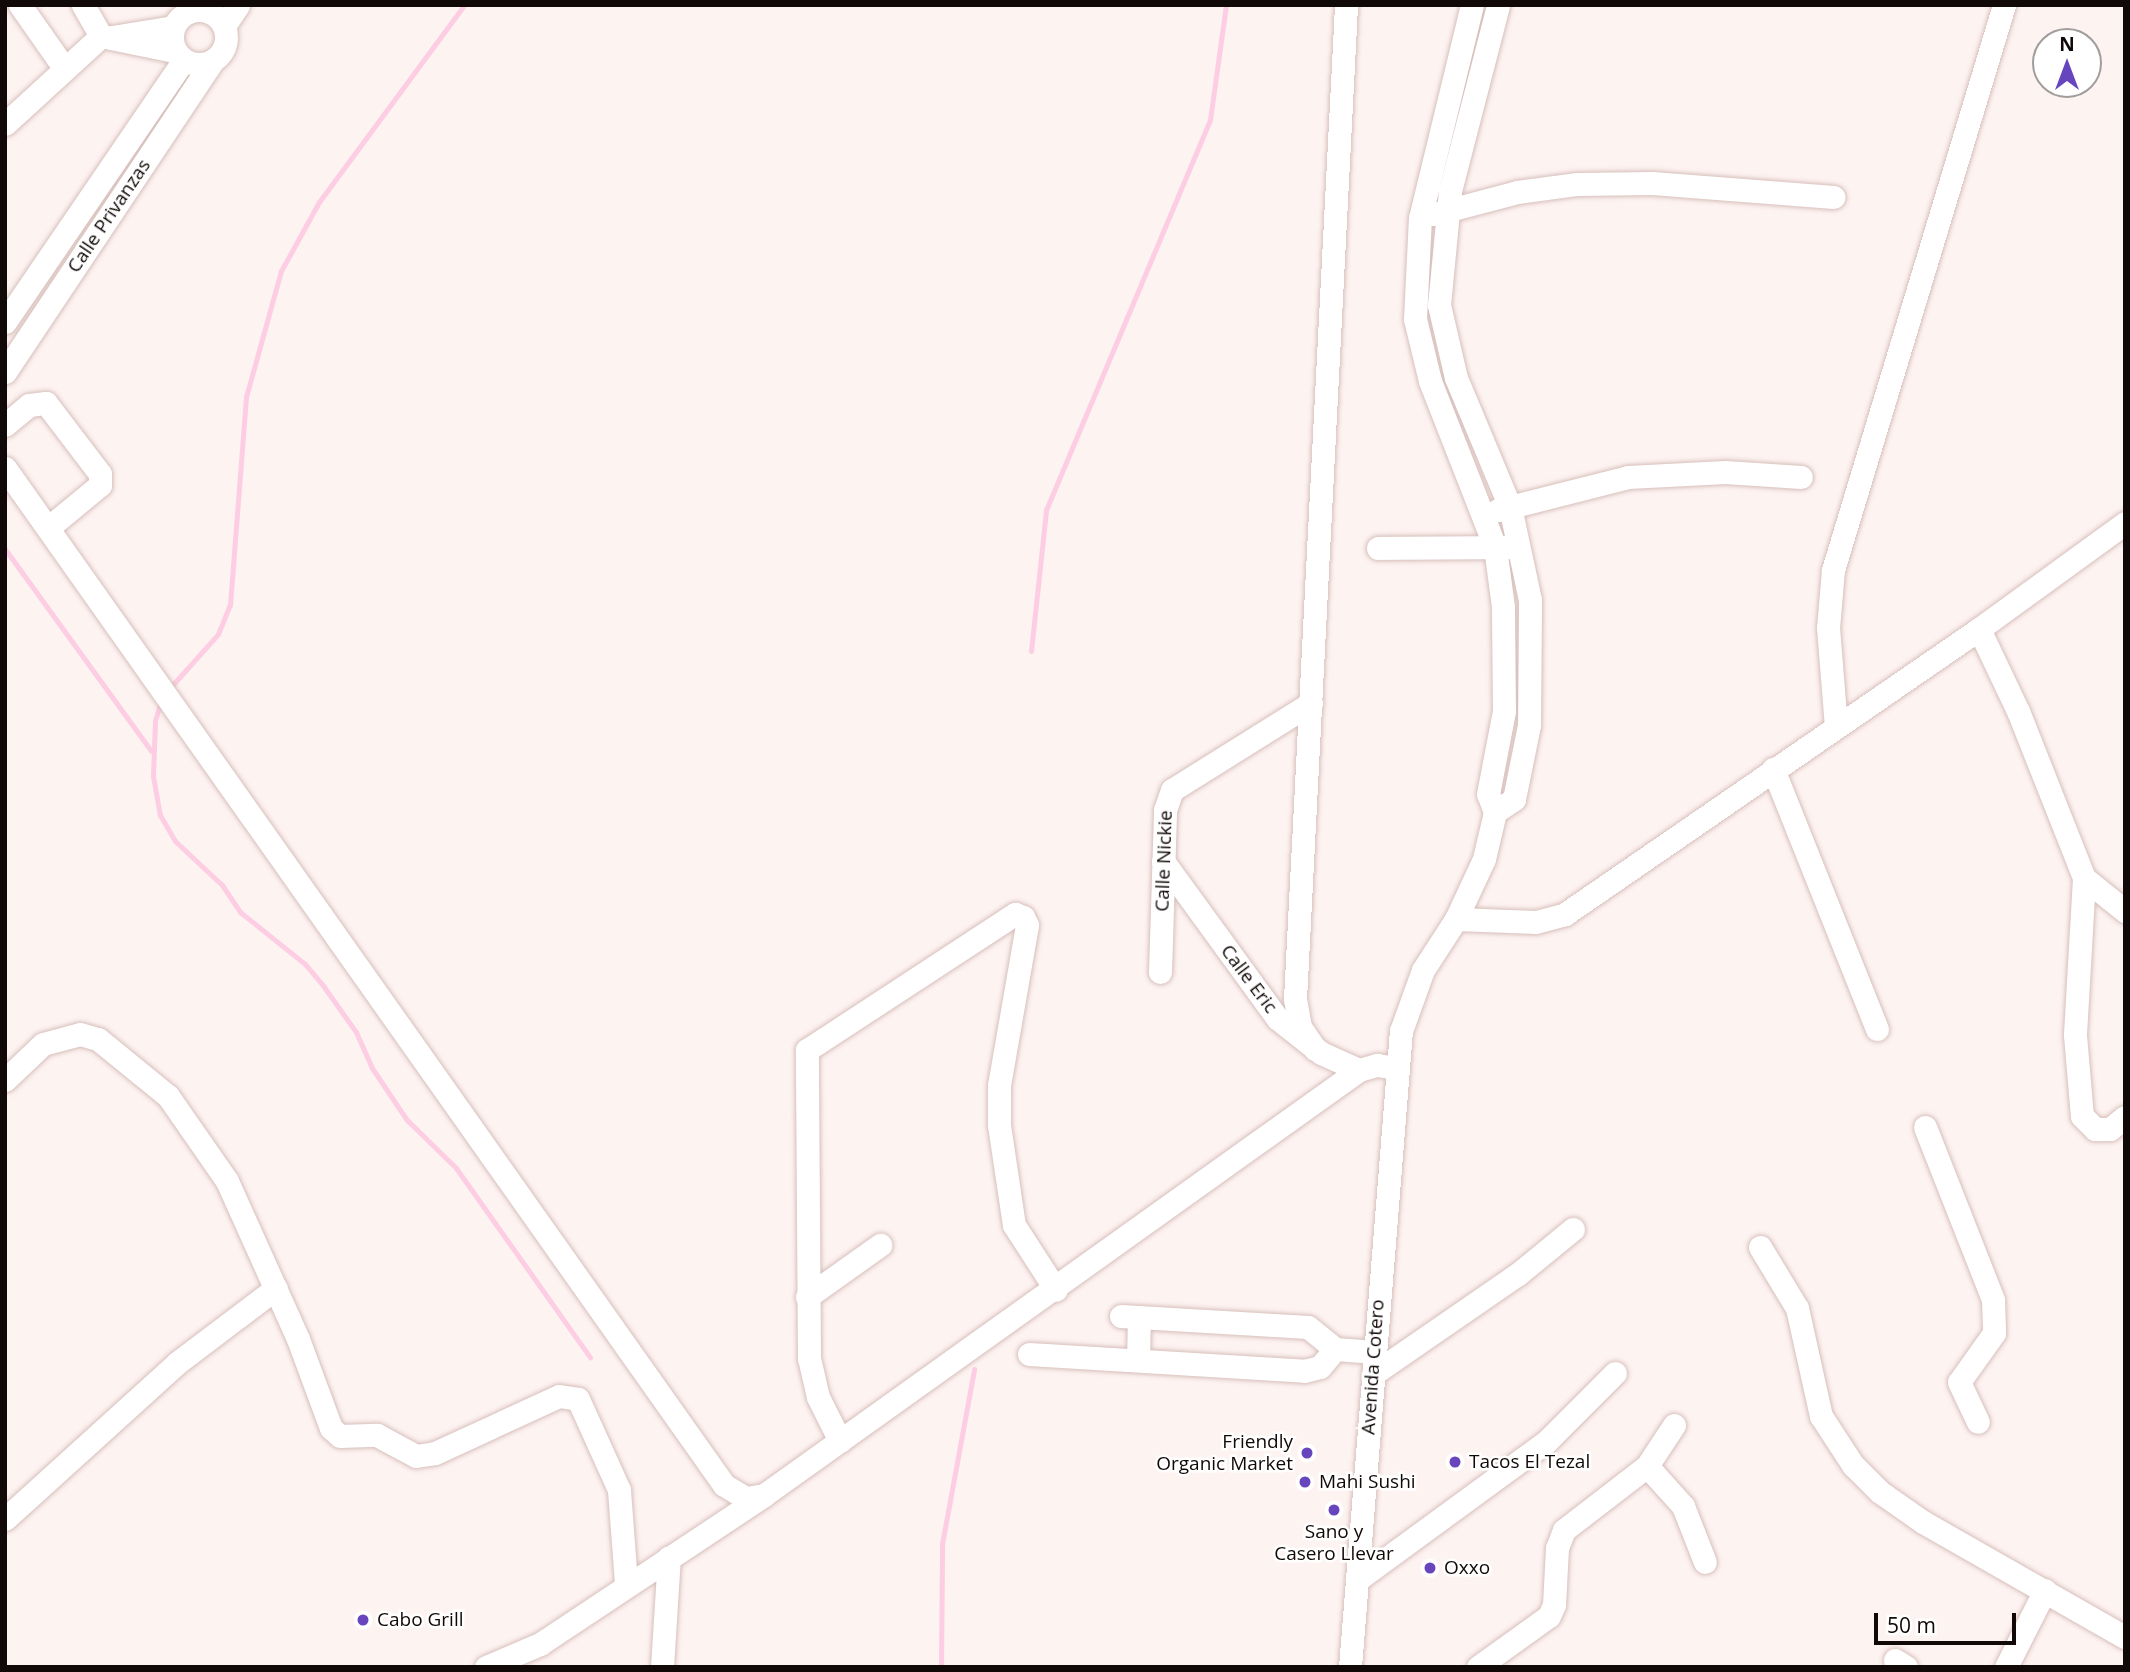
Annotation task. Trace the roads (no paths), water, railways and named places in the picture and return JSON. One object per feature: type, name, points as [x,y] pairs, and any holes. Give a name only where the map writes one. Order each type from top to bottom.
[{"type":"street","points":[[20,5],[65,69]]},
{"type":"street","points":[[83,5],[105,37],[180,56],[194,64],[213,60],[225,45],[224,26],[238,5]]},
{"type":"street","points":[[1315,1049],[1300,1027],[1295,1004],[1346,5]]},
{"type":"street","points":[[1472,5],[1420,218],[1413,290],[1417,328],[1430,382],[1485,513],[1495,547],[1504,664],[1504,711],[1488,794],[1495,812],[1514,799],[1529,724],[1531,611],[1521,546],[1510,507],[1456,378],[1439,305],[1447,211],[1498,5]]},
{"type":"street","points":[[1836,727],[1828,628],[1833,570],[2004,5]]},
{"type":"street","points":[[180,56],[173,27],[179,17],[204,7],[224,26]]},
{"type":"street","points":[[5,124],[65,69],[105,37],[173,27]]},
{"type":"street","name":"Calle Privanzas","points":[[5,322],[180,56]]},
{"type":"street","name":"Calle Privanzas","points":[[5,372],[213,60]]},
{"type":"street","points":[[1420,218],[1517,192],[1577,184],[1652,183],[1833,197]]},
{"type":"street","points":[[5,425],[29,405],[46,403],[100,474],[100,485],[48,528]]},
{"type":"street","points":[[5,468],[724,1485],[746,1498],[764,1495]]},
{"type":"street","points":[[1485,513],[1639,475],[1725,472],[1801,477]]},
{"type":"street","points":[[1455,919],[1536,922],[1557,918],[1979,629],[2125,523]]},
{"type":"street","points":[[1378,548],[1521,546]]},
{"type":"street","points":[[1979,629],[2018,711],[2084,878],[2075,1035],[2082,1116],[2095,1129],[2109,1129],[2125,1117]]},
{"type":"street","name":"Calle Nickie","points":[[1160,972],[1165,810],[1172,790],[1311,703]]},
{"type":"street","points":[[1773,769],[1877,1029]]},
{"type":"street","name":"Avenida Cotero","points":[[1350,1667],[1396,1068],[1413,994],[1455,919],[1484,859],[1495,812]]},
{"type":"street","name":"Calle Eric","points":[[1163,861],[1268,1009],[1315,1049],[1359,1070]]},
{"type":"street","points":[[2084,878],[2125,911]]},
{"type":"street","points":[[840,1440],[811,1378],[807,1297],[807,1050],[1015,914],[1023,917],[1026,928],[1001,1075],[999,1125],[1014,1224],[1056,1290]]},
{"type":"street","points":[[5,1080],[43,1044],[71,1035],[98,1039],[168,1096],[192,1126],[227,1181],[276,1288],[331,1428],[340,1436],[377,1435],[416,1455],[435,1453],[559,1396],[578,1399],[620,1490],[626,1584]]},
{"type":"street","points":[[492,1666],[521,1661],[626,1584],[764,1495],[1056,1290],[1359,1070],[1374,1065],[1396,1068]]},
{"type":"street","points":[[1925,1128],[1993,1300],[1994,1333],[1959,1382],[1978,1422]]},
{"type":"street","points":[[1138,1360],[1130,1317],[1308,1328],[1335,1349],[1374,1363],[1518,1274],[1573,1228]]},
{"type":"street","points":[[807,1297],[880,1245]]},
{"type":"street","points":[[1760,1247],[1797,1308],[1821,1416],[1853,1465],[1880,1492],[1923,1522],[2125,1637]]},
{"type":"street","points":[[5,1519],[177,1363],[276,1288]]},
{"type":"street","points":[[1029,1354],[1313,1370],[1335,1349]]},
{"type":"street","points":[[1357,1580],[1538,1448],[1615,1373]]},
{"type":"street","points":[[1478,1667],[1553,1611],[1557,1548],[1564,1530],[1647,1466],[1674,1426]]},
{"type":"street","points":[[1647,1466],[1692,1520],[1705,1562]]},
{"type":"street","points":[[662,1667],[669,1557]]},
{"type":"street","points":[[2006,1667],[2045,1590]]},
{"type":"waterway","points":[[168,690],[218,634],[230,605],[246,397],[281,271],[319,202],[464,5]]},
{"type":"waterway","points":[[1031,651],[1046,510],[1210,120],[1226,5]]},
{"type":"waterway","points":[[5,549],[151,751]]},
{"type":"waterway","points":[[161,701],[155,721],[153,776],[160,815],[175,841],[222,885],[240,912],[305,964],[324,987],[356,1032],[372,1068],[407,1120],[456,1168],[590,1357]]},
{"type":"waterway","points":[[941,1667],[942,1544],[974,1369]]},
{"type":"place","name":"Friendly Organic Market","points":[[1307,1453]]},
{"type":"place","name":"Tacos El Tezal","points":[[1455,1462]]},
{"type":"place","name":"Mahi Sushi","points":[[1305,1482]]},
{"type":"place","name":"Sano y Casero Llevar","points":[[1334,1510]]},
{"type":"place","name":"Oxxo","points":[[1430,1568]]},
{"type":"place","name":"Cabo Grill","points":[[363,1620]]}]
